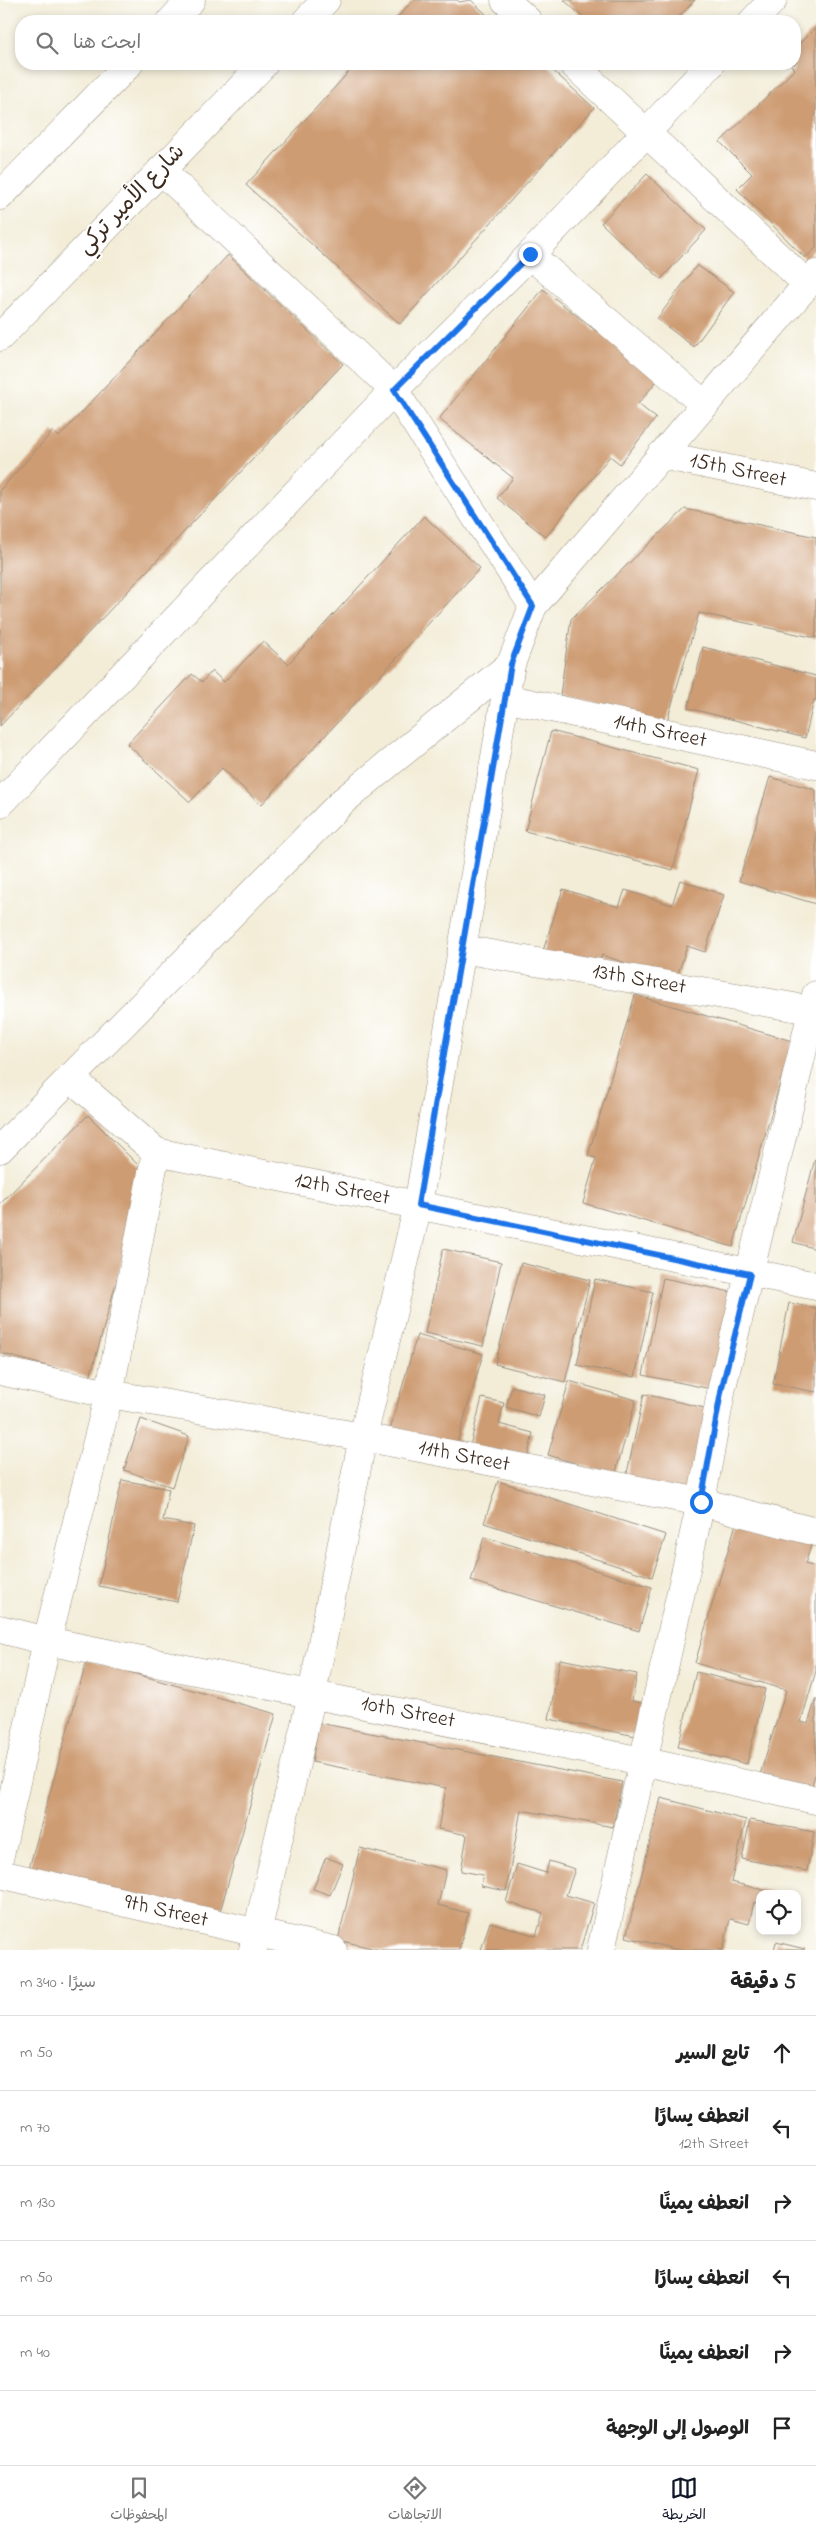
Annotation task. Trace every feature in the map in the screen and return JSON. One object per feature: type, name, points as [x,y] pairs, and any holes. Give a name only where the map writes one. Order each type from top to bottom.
[{"type":"street","points":[[176,15],[191,0]]},
{"type":"street","points":[[312,15],[326,0]]},
{"type":"street","points":[[505,0],[521,15]]},
{"type":"street","points":[[759,15],[774,0]]},
{"type":"street","points":[[3,186],[123,70]]},
{"type":"street","name":"شارع الأمير تركي","points":[[0,337],[258,70]]},
{"type":"street","points":[[255,1941],[312,1694],[363,1437],[418,1205],[511,664],[533,606],[813,279],[646,131],[580,70]]},
{"type":"street","points":[[0,804],[394,390],[530,254],[705,70]]},
{"type":"street","points":[[161,170],[394,390],[533,606]]},
{"type":"street","points":[[530,254],[705,405]]},
{"type":"street","name":"15th Street","points":[[661,455],[816,487]]},
{"type":"street","points":[[0,1149],[343,801],[511,664]]},
{"type":"street","name":"14th Street","points":[[505,698],[816,765]]},
{"type":"street","name":"13th Street","points":[[462,949],[815,1005]]},
{"type":"street","points":[[601,1950],[701,1502],[722,1387],[815,1005]]},
{"type":"street","name":"12th Street","points":[[70,1077],[156,1152],[816,1286]]},
{"type":"street","points":[[0,1854],[47,1641],[109,1394],[156,1152]]},
{"type":"street","name":"11th Street","points":[[0,1371],[109,1394],[363,1437],[701,1502],[816,1532]]},
{"type":"street","name":"10th Street","points":[[0,1629],[47,1641],[642,1761],[816,1800]]},
{"type":"street","name":"9th Street","points":[[0,1874],[255,1941],[333,1950]]},
{"type":"building","points":[[413,0],[457,0],[459,2],[471,0],[487,15],[399,15]]},
{"type":"building","points":[[564,0],[695,0],[681,15],[580,15]]},
{"type":"building","points":[[816,27],[816,248],[805,258],[737,189],[752,174],[720,142],[794,70],[801,70],[801,42]]},
{"type":"building","points":[[351,70],[553,70],[594,108],[400,324],[246,185]]},
{"type":"building","points":[[647,174],[706,230],[661,279],[601,223]]},
{"type":"building","points":[[228,255],[343,364],[0,726],[0,490],[53,431],[59,437]]},
{"type":"building","points":[[697,265],[734,292],[694,347],[657,319]]},
{"type":"building","points":[[543,289],[596,331],[600,326],[660,377],[638,404],[656,418],[620,464],[610,456],[546,537],[497,498],[513,478],[439,419]]},
{"type":"building","points":[[685,509],[816,537],[816,638],[699,613],[666,724],[560,695],[571,619]]},
{"type":"building","points":[[424,516],[480,568],[261,805],[222,768],[190,802],[127,744],[192,674],[202,682],[212,671],[224,682],[263,641],[288,664]]},
{"type":"building","points":[[703,647],[816,676],[816,700],[814,700],[805,738],[688,708]]},
{"type":"building","points":[[551,731],[699,770],[673,870],[525,831]]},
{"type":"building","points":[[770,777],[816,790],[816,904],[739,881]]},
{"type":"building","points":[[680,880],[724,895],[705,952],[687,946],[676,980],[602,955],[596,972],[542,954],[563,889],[619,907],[625,890],[672,905]]},
{"type":"building","points":[[635,995],[792,1041],[733,1247],[583,1203],[596,1158],[588,1156]]},
{"type":"building","points":[[88,1115],[146,1173],[90,1378],[0,1353],[0,1204]]},
{"type":"building","points":[[816,1159],[816,1249],[793,1242]]},
{"type":"building","points":[[443,1249],[501,1262],[483,1346],[425,1333]]},
{"type":"building","points":[[521,1263],[590,1280],[565,1382],[495,1364]]},
{"type":"building","points":[[663,1278],[741,1294],[721,1391],[643,1375]]},
{"type":"building","points":[[595,1279],[653,1292],[635,1377],[577,1365]]},
{"type":"building","points":[[789,1303],[816,1308],[816,1392],[773,1384]]},
{"type":"building","points":[[417,1335],[483,1354],[455,1450],[390,1430]]},
{"type":"building","points":[[569,1381],[636,1400],[615,1475],[548,1455]]},
{"type":"building","points":[[512,1386],[545,1395],[539,1417],[506,1407]]},
{"type":"building","points":[[644,1394],[709,1409],[690,1493],[626,1478]]},
{"type":"building","points":[[482,1398],[504,1403],[499,1424],[533,1433],[525,1468],[468,1454]]},
{"type":"building","points":[[141,1419],[189,1436],[172,1487],[124,1470]]},
{"type":"building","points":[[122,1480],[169,1489],[163,1520],[194,1526],[177,1602],[99,1586]]},
{"type":"building","points":[[498,1481],[666,1535],[652,1577],[484,1523]]},
{"type":"building","points":[[737,1520],[812,1543],[805,1564],[816,1567],[816,1671],[801,1722],[808,1724],[816,1698],[816,1771],[810,1793],[759,1778],[786,1690],[695,1663]]},
{"type":"building","points":[[484,1537],[652,1587],[639,1631],[471,1581]]},
{"type":"building","points":[[560,1659],[637,1674],[632,1701],[642,1703],[636,1736],[549,1719]]},
{"type":"building","points":[[87,1660],[276,1714],[217,1922],[29,1868]]},
{"type":"building","points":[[696,1672],[765,1689],[747,1764],[678,1747]]},
{"type":"building","points":[[319,1723],[622,1782],[613,1827],[521,1810],[506,1891],[481,1886],[483,1875],[461,1871],[467,1835],[438,1829],[446,1788],[312,1762]]},
{"type":"building","points":[[661,1798],[746,1820],[731,1882],[764,1890],[756,1890],[756,1903],[754,1902],[749,1924],[730,1919],[723,1950],[679,1950],[626,1937]]},
{"type":"building","points":[[750,1820],[814,1832],[807,1871],[742,1859]]},
{"type":"building","points":[[360,1848],[446,1870],[438,1905],[468,1913],[459,1950],[380,1950],[338,1940]]},
{"type":"building","points":[[326,1857],[343,1864],[330,1895],[313,1889]]},
{"type":"building","points":[[549,1861],[575,1869],[566,1895],[594,1903],[580,1950],[481,1950],[490,1922],[536,1936],[543,1913],[506,1902],[517,1864],[546,1873]]},
{"type":"building","points":[[776,1942],[805,1949],[774,1950]]},
{"type":"route","points":[[530,254],[394,390],[533,606],[511,664],[418,1205],[750,1274],[722,1387],[701,1502]]}]
